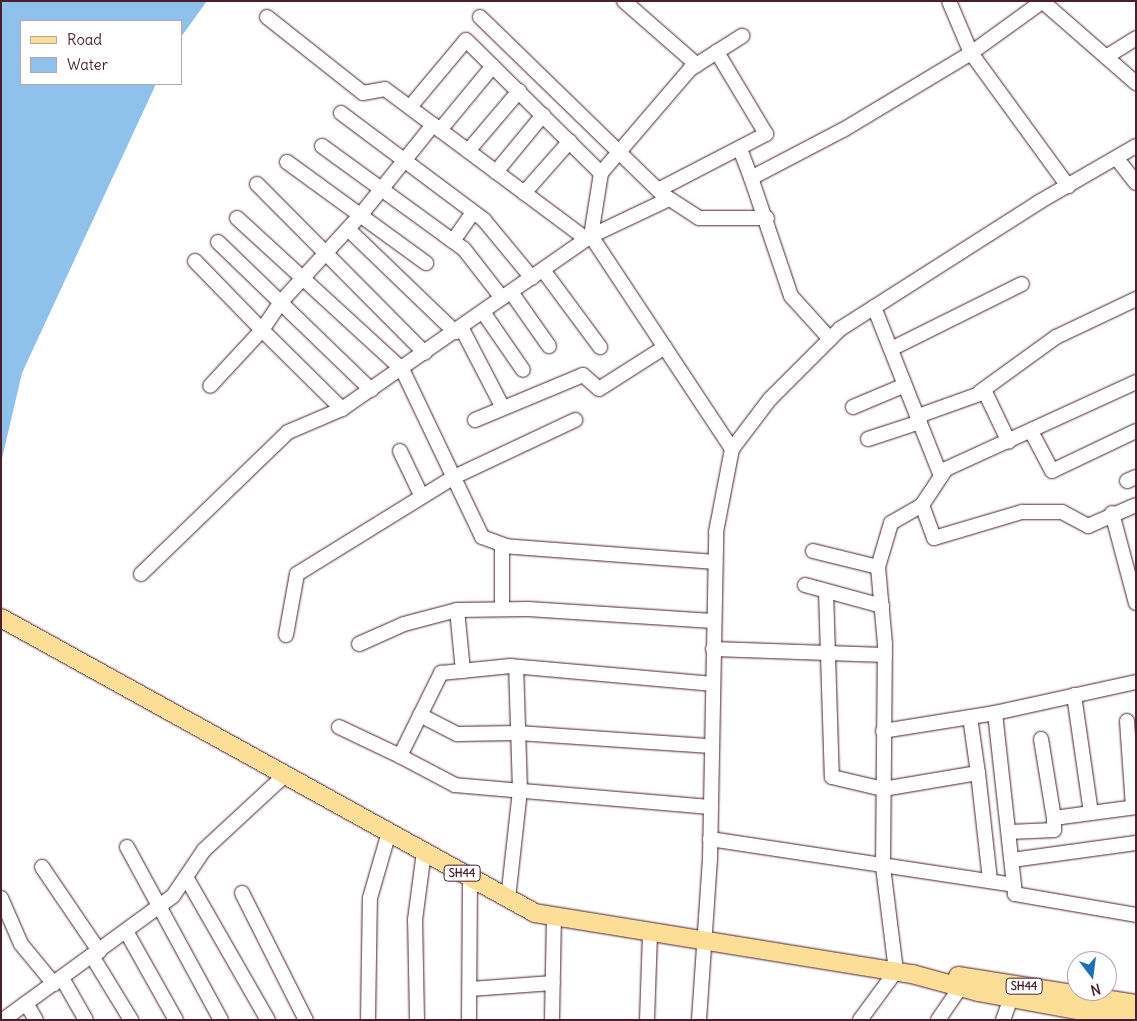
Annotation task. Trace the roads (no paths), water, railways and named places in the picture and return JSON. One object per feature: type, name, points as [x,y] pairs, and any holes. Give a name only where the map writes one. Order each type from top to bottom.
[{"type":"main road","name":"SH44","points":[[1,618],[535,913],[904,973],[1136,1004]]},
{"type":"main road","name":"SH44","points":[[964,982],[1056,1013],[1126,1019]]},
{"type":"street","points":[[624,1],[697,65]]},
{"type":"street","points":[[950,1],[971,53],[1068,186]]},
{"type":"street","points":[[751,178],[843,130],[971,53],[1042,1],[1136,83]]},
{"type":"street","points":[[267,17],[363,93],[385,89],[524,193],[588,238],[665,347],[732,450]]},
{"type":"street","points":[[480,17],[663,195],[700,218],[767,218]]},
{"type":"street","points":[[588,238],[601,173],[697,65],[742,36]]},
{"type":"street","points":[[1106,57],[1136,38]]},
{"type":"street","points":[[410,107],[466,40],[601,173]]},
{"type":"street","points":[[141,574],[288,432],[342,409],[588,238],[764,136],[765,129],[718,52]]},
{"type":"street","points":[[210,386],[262,330],[280,303],[348,229],[404,160],[493,66]]},
{"type":"street","points":[[468,151],[519,91]]},
{"type":"street","points":[[341,114],[473,212],[537,274],[600,347]]},
{"type":"street","points":[[496,172],[542,115]]},
{"type":"street","points":[[524,193],[570,141]]},
{"type":"street","points":[[322,146],[453,241],[507,295],[549,346]]},
{"type":"street","points":[[699,1020],[710,839],[716,532],[732,450],[770,399],[830,339],[874,307],[1068,186],[1118,160],[1136,146]]},
{"type":"street","points":[[740,149],[767,218],[791,296],[830,339]]},
{"type":"street","points":[[1118,160],[1136,183]]},
{"type":"street","points":[[287,162],[426,263]]},
{"type":"street","points":[[257,184],[425,353]]},
{"type":"street","points":[[453,241],[473,212]]},
{"type":"street","points":[[237,218],[402,369],[482,537],[507,546],[715,562]]},
{"type":"street","points":[[348,229],[458,330],[503,408]]},
{"type":"street","points":[[218,242],[371,390]]},
{"type":"street","points":[[195,261],[342,409]]},
{"type":"street","points":[[891,349],[1022,284]]},
{"type":"street","points":[[868,439],[980,392],[1056,337],[1136,299]]},
{"type":"street","points":[[874,307],[941,476]]},
{"type":"street","points":[[483,312],[523,370]]},
{"type":"street","points":[[474,420],[583,375],[599,389],[665,347]]},
{"type":"street","points":[[860,1020],[904,973],[883,862],[885,655],[878,567],[891,523],[922,505],[946,469],[1032,433],[1136,382]]},
{"type":"street","points":[[852,407],[905,385]]},
{"type":"street","points":[[980,392],[987,394],[1009,442]]},
{"type":"street","points":[[286,635],[297,574],[421,495],[454,477],[575,420]]},
{"type":"street","points":[[1032,433],[1052,471],[1136,431]]},
{"type":"street","points":[[400,451],[421,495]]},
{"type":"street","points":[[922,505],[934,538],[1022,512],[1062,512],[1088,526],[1136,505]]},
{"type":"street","points":[[1112,514],[1136,603]]},
{"type":"street","points":[[502,609],[502,546],[507,546]]},
{"type":"street","points":[[813,551],[878,567]]},
{"type":"street","points":[[804,585],[882,606]]},
{"type":"street","points":[[826,591],[832,777],[883,790],[978,773]]},
{"type":"street","points":[[359,644],[404,624],[457,610],[502,609],[713,621]]},
{"type":"street","points":[[457,610],[462,671]]},
{"type":"street","points":[[713,649],[885,655]]},
{"type":"street","points":[[508,899],[520,791],[516,667]]},
{"type":"street","points":[[400,756],[441,673],[516,667],[712,684]]},
{"type":"street","points":[[883,731],[995,713],[1136,682]]},
{"type":"street","points":[[1074,695],[1091,813]]},
{"type":"street","points":[[995,713],[1015,894],[1136,915]]},
{"type":"street","points":[[420,715],[457,734],[518,732],[711,746]]},
{"type":"street","points":[[970,717],[990,880]]},
{"type":"street","points":[[1009,832],[1054,824],[1091,813],[1135,807],[1127,721]]},
{"type":"street","points":[[339,727],[455,785],[710,807]]},
{"type":"street","points":[[1041,739],[1057,854]]},
{"type":"street","points":[[3,1020],[173,896],[204,850],[285,775]]},
{"type":"street","points":[[368,1020],[370,898],[389,832]]},
{"type":"street","points":[[710,839],[883,862],[1014,884]]},
{"type":"street","points":[[1012,860],[1136,843]]},
{"type":"street","points":[[127,847],[157,908],[220,1020]]},
{"type":"street","points":[[417,1020],[415,920],[424,852]]},
{"type":"street","points":[[42,867],[96,953],[131,1020]]},
{"type":"street","points":[[186,877],[268,1020]]},
{"type":"street","points":[[469,1020],[470,878]]},
{"type":"street","points":[[242,893],[306,1020]]},
{"type":"street","points":[[1,898],[21,944],[58,981],[86,1020]]},
{"type":"street","points":[[552,1020],[554,916]]},
{"type":"street","points":[[126,931],[176,1020]]},
{"type":"street","points":[[647,1020],[650,932]]},
{"type":"street","points":[[938,1020],[964,982]]},
{"type":"street","points":[[470,989],[552,983]]},
{"type":"street","points":[[1003,1020],[1011,998]]},
{"type":"street","points":[[26,1003],[36,1020]]},
{"type":"water","points":[[1,1],[207,1],[182,36],[182,20],[20,20],[20,85],[156,85],[22,373],[1,463]]}]
